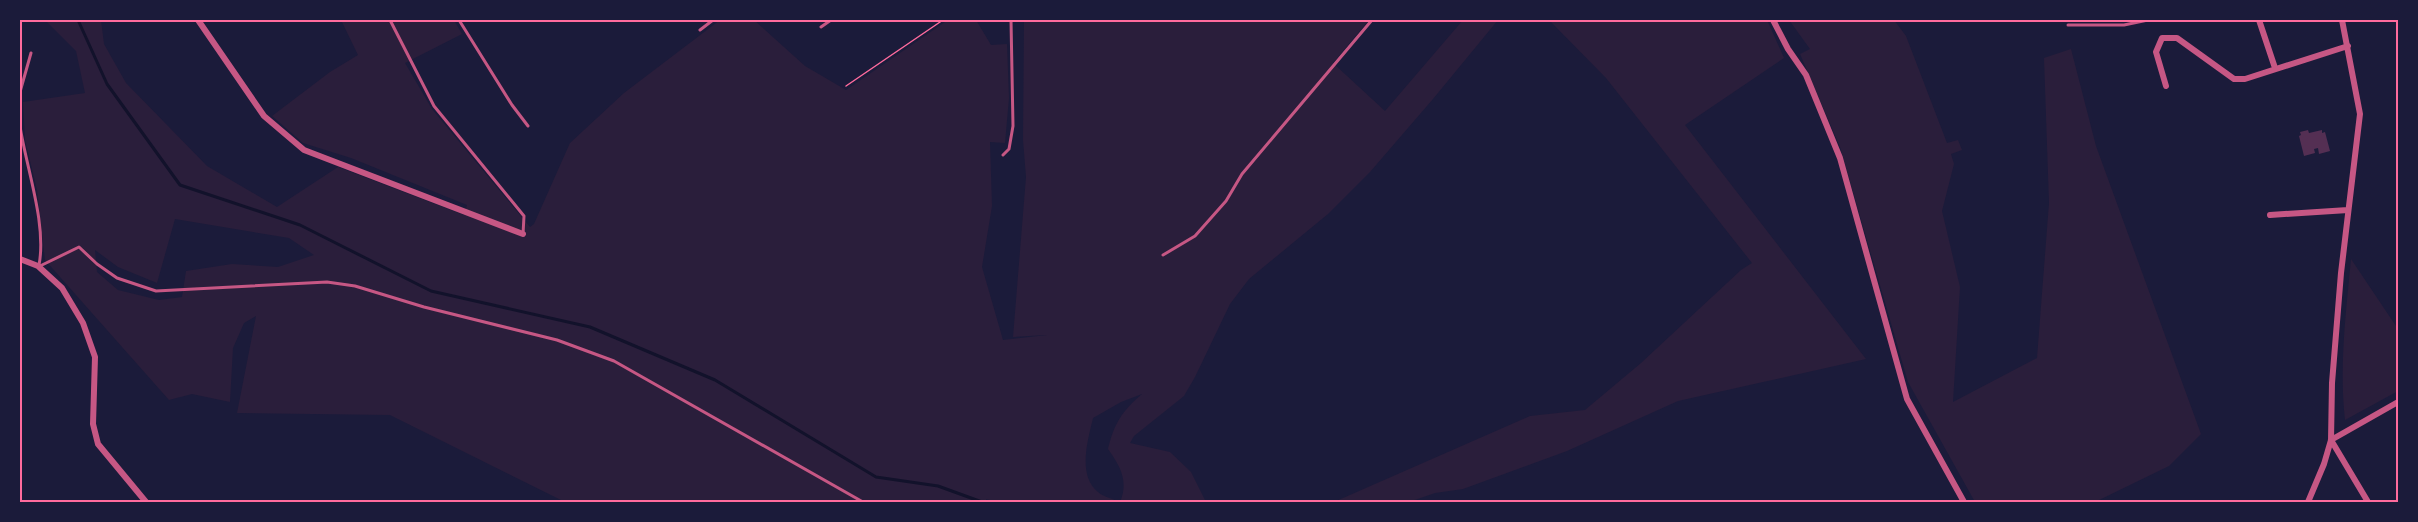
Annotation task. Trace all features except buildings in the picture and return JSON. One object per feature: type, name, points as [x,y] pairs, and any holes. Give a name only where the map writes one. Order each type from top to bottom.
[{"type":"street","points":[[198,20],[264,116],[304,150],[523,234]]},
{"type":"street","points":[[1773,20],[1788,49],[1806,75],[1840,158],[1907,399],[1964,502]]},
{"type":"street","points":[[2259,20],[2276,68]]},
{"type":"street","points":[[2308,502],[2324,465],[2331,440],[2332,376],[2341,273],[2360,114],[2342,20]]},
{"type":"street","points":[[2166,86],[2156,52],[2162,38],[2169,36],[2177,38],[2234,79],[2245,79],[2348,46]]},
{"type":"street","points":[[2270,215],[2348,210]]},
{"type":"street","points":[[20,259],[38,266],[62,288],[83,324],[96,357],[93,424],[98,444],[146,502]]},
{"type":"street","points":[[2331,440],[2398,402]]},
{"type":"street","points":[[2331,440],[2368,502]]},
{"type":"lane","points":[[390,20],[434,106],[524,216],[523,234]]},
{"type":"lane","points":[[459,20],[512,105],[528,126]]},
{"type":"lane","points":[[700,30],[713,20]]},
{"type":"lane","points":[[821,27],[831,20]]},
{"type":"lane","points":[[1003,155],[1009,149],[1012,126],[1011,20]]},
{"type":"lane","points":[[1163,255],[1195,236],[1203,228],[1226,201],[1242,174],[1372,20]]},
{"type":"lane","points":[[2068,25],[2124,25],[2148,20]]},
{"type":"lane","points":[[20,92],[31,53]]},
{"type":"lane","points":[[20,126],[37,218],[40,256],[38,266]]},
{"type":"lane","points":[[38,266],[79,247],[117,278],[156,291],[327,282],[355,286],[424,307],[557,340],[614,361],[863,502]]},
{"type":"path","points":[[846,87],[943,20]]},
{"type":"shaded area","points":[[45,20],[101,20],[104,44],[126,83],[207,166],[277,207],[338,167],[464,215],[467,205],[351,158],[303,143],[272,116],[330,72],[358,55],[341,20],[454,20],[462,34],[405,63],[432,109],[530,227],[534,224],[570,143],[624,93],[720,20],[754,20],[805,66],[846,90],[948,20],[976,20],[991,45],[1007,44],[1009,98],[1005,143],[990,142],[992,206],[982,267],[1003,340],[1047,335],[1013,337],[1026,177],[1023,140],[1024,20],[1369,20],[1333,63],[1385,111],[1463,20],[1498,20],[1370,172],[1328,214],[1249,279],[1230,304],[1184,396],[1134,436],[1130,443],[1170,452],[1191,472],[1206,502],[1120,502],[997,502],[986,499],[987,502],[565,502],[390,415],[237,413],[256,316],[244,323],[233,348],[230,402],[192,394],[169,400],[45,260],[37,190],[25,140],[23,102],[85,93],[76,51]],"holes":[[[175,219],[289,238],[314,255],[278,267],[232,264],[186,271],[182,297],[159,300],[118,290],[97,272],[95,250],[118,267],[157,283]],[[1142,394],[1120,418],[1108,449],[1122,474],[1124,487],[1120,502],[1098,492],[1088,476],[1086,457],[1091,427],[1093,418],[1121,402]]]},
{"type":"shaded area","points":[[1549,20],[1767,20],[1784,58],[1685,125],[1866,359],[1678,401],[1567,451],[1463,489],[1435,493],[1409,502],[1334,502],[1530,416],[1585,410],[1641,363],[1741,270],[1752,263],[1606,78]]},
{"type":"shaded area","points":[[1789,20],[1894,20],[1906,36],[1947,143],[1958,140],[1962,150],[1951,154],[1954,164],[1942,211],[1960,287],[1953,402],[2037,358],[2049,203],[2044,58],[2071,49],[2096,146],[2201,434],[2169,466],[2095,502],[1975,502],[1908,382],[1840,147],[1800,54],[1810,49]]},
{"type":"shaded area","points":[[2351,259],[2398,329],[2398,391],[2345,420],[2343,360]]},
{"type":"waterway","points":[[78,20],[107,84],[180,185],[300,225],[431,291],[590,327],[715,380],[876,477],[938,486],[982,502]]}]
